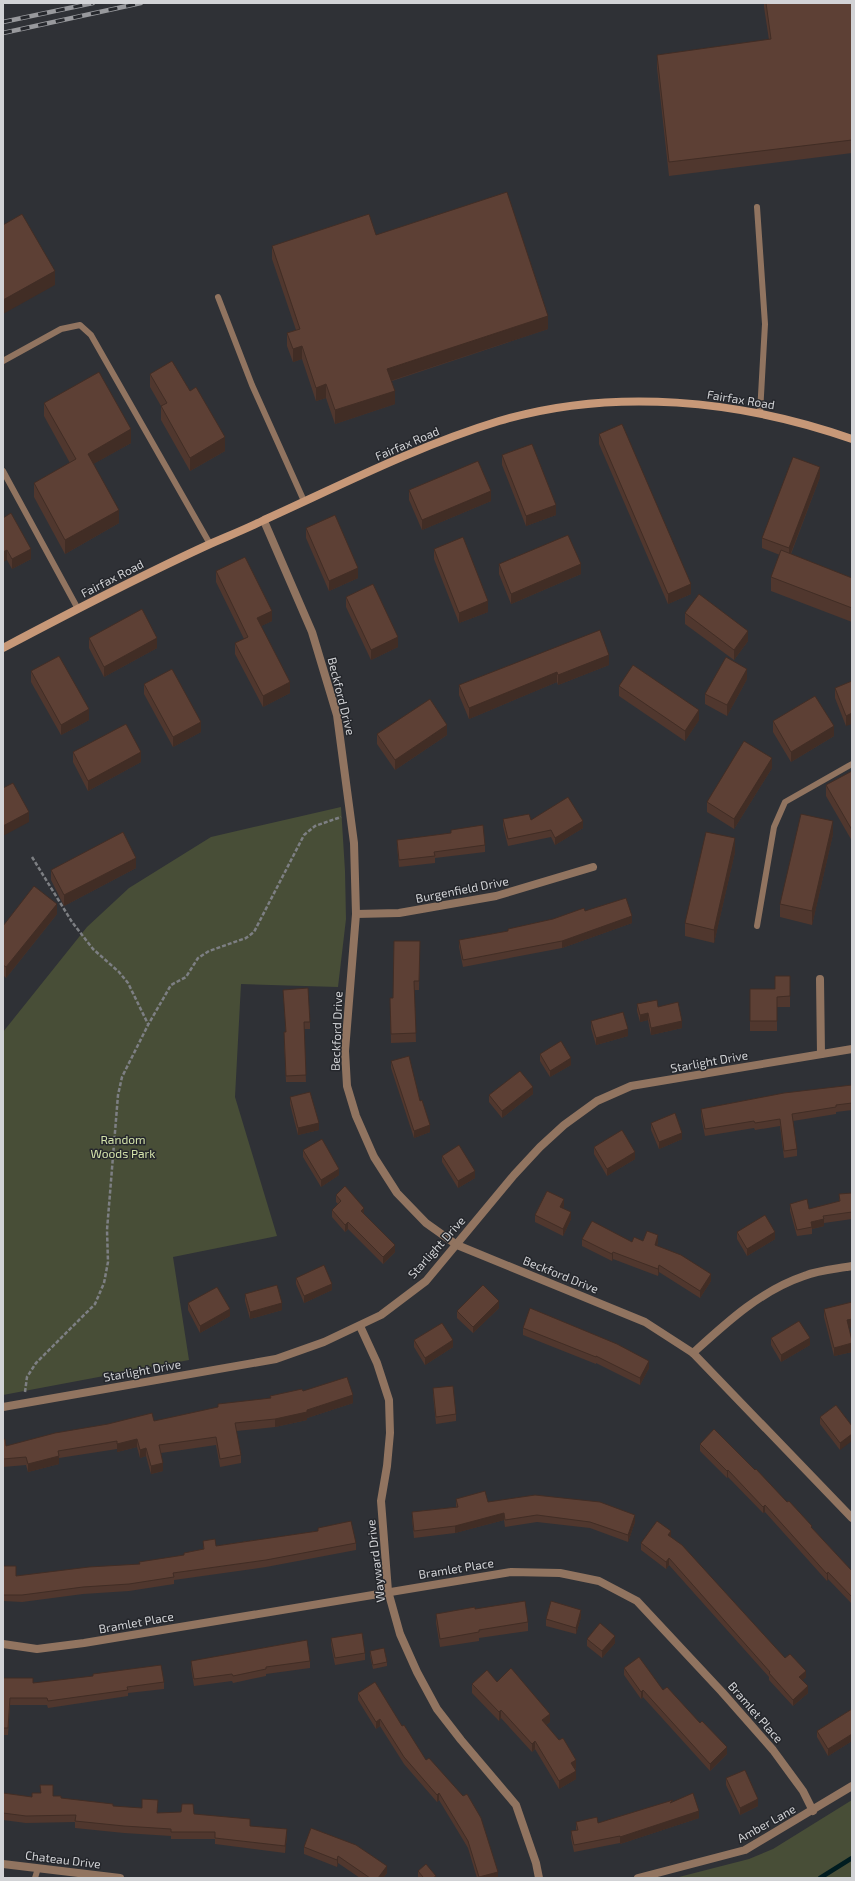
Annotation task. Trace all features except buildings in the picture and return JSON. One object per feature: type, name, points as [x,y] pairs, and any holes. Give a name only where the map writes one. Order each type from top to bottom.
[{"type":"street","name":"Fairfax Road","points":[[3,648],[210,544],[440,442],[502,421],[587,405],[627,403],[700,404],[760,413],[798,422],[852,439]]},
{"type":"street","name":"Beckford Drive","points":[[264,521],[302,606],[325,669],[337,715],[354,844],[356,914],[345,1051],[347,1086],[356,1116],[374,1157],[397,1193],[426,1223],[457,1245],[645,1322],[693,1353],[852,1518]]},
{"type":"street","name":"Burgenfield Drive","points":[[356,914],[399,912],[496,896],[593,867]]},
{"type":"street","points":[[820,979],[821,1054]]},
{"type":"street","name":"Starlight Drive","points":[[3,1407],[276,1359],[324,1342],[381,1315],[426,1281],[514,1175],[540,1147],[564,1125],[597,1101],[631,1086],[852,1049]]},
{"type":"street","points":[[693,1353],[738,1312],[773,1290],[804,1275],[852,1266]]},
{"type":"street","name":"Wayward Drive","points":[[360,1326],[377,1363],[389,1400],[390,1433],[388,1466],[381,1501],[388,1591],[400,1634],[417,1672],[437,1709],[516,1805],[536,1863],[539,1878]]},
{"type":"street","name":"Bramlet Place","points":[[3,1644],[37,1649],[511,1572],[560,1573],[599,1581],[637,1601],[672,1638],[773,1750],[803,1791],[813,1811]]},
{"type":"street","name":"Amber Lane","points":[[638,1878],[745,1850],[813,1811],[852,1786]]},
{"type":"street","name":"Chateau Drive","points":[[3,1864],[120,1878]]},
{"type":"lane","points":[[757,207],[766,324],[760,413]]},
{"type":"lane","points":[[218,297],[252,385],[304,502]]},
{"type":"lane","points":[[3,361],[61,329],[80,325],[91,335],[210,544]]},
{"type":"lane","points":[[3,471],[78,609]]},
{"type":"lane","points":[[757,926],[774,827],[785,802],[852,764]]},
{"type":"lane","points":[[35,1878],[38,1868]]},
{"type":"path","points":[[24,1403],[27,1377],[36,1363],[96,1304],[104,1283],[108,1262],[107,1230],[118,1095],[122,1077],[148,1025],[171,985],[186,977],[198,958],[209,951],[246,938],[254,932],[304,836],[315,826],[351,813]]},
{"type":"path","points":[[32,857],[72,922],[89,944],[119,972],[128,983],[148,1025]]},
{"type":"green space","name":"Random Woods Park","points":[[341,807],[346,919],[338,987],[241,984],[235,1097],[277,1236],[173,1257],[189,1360],[3,1395],[3,1032],[87,927],[129,888],[211,837]]},
{"type":"green space","points":[[852,1800],[852,1878],[675,1878],[749,1859],[773,1849]]},
{"type":"waterway","points":[[820,1878],[852,1858]]},
{"type":"railway","points":[[3,22],[93,3]]},
{"type":"railway","points":[[3,33],[141,3]]}]
